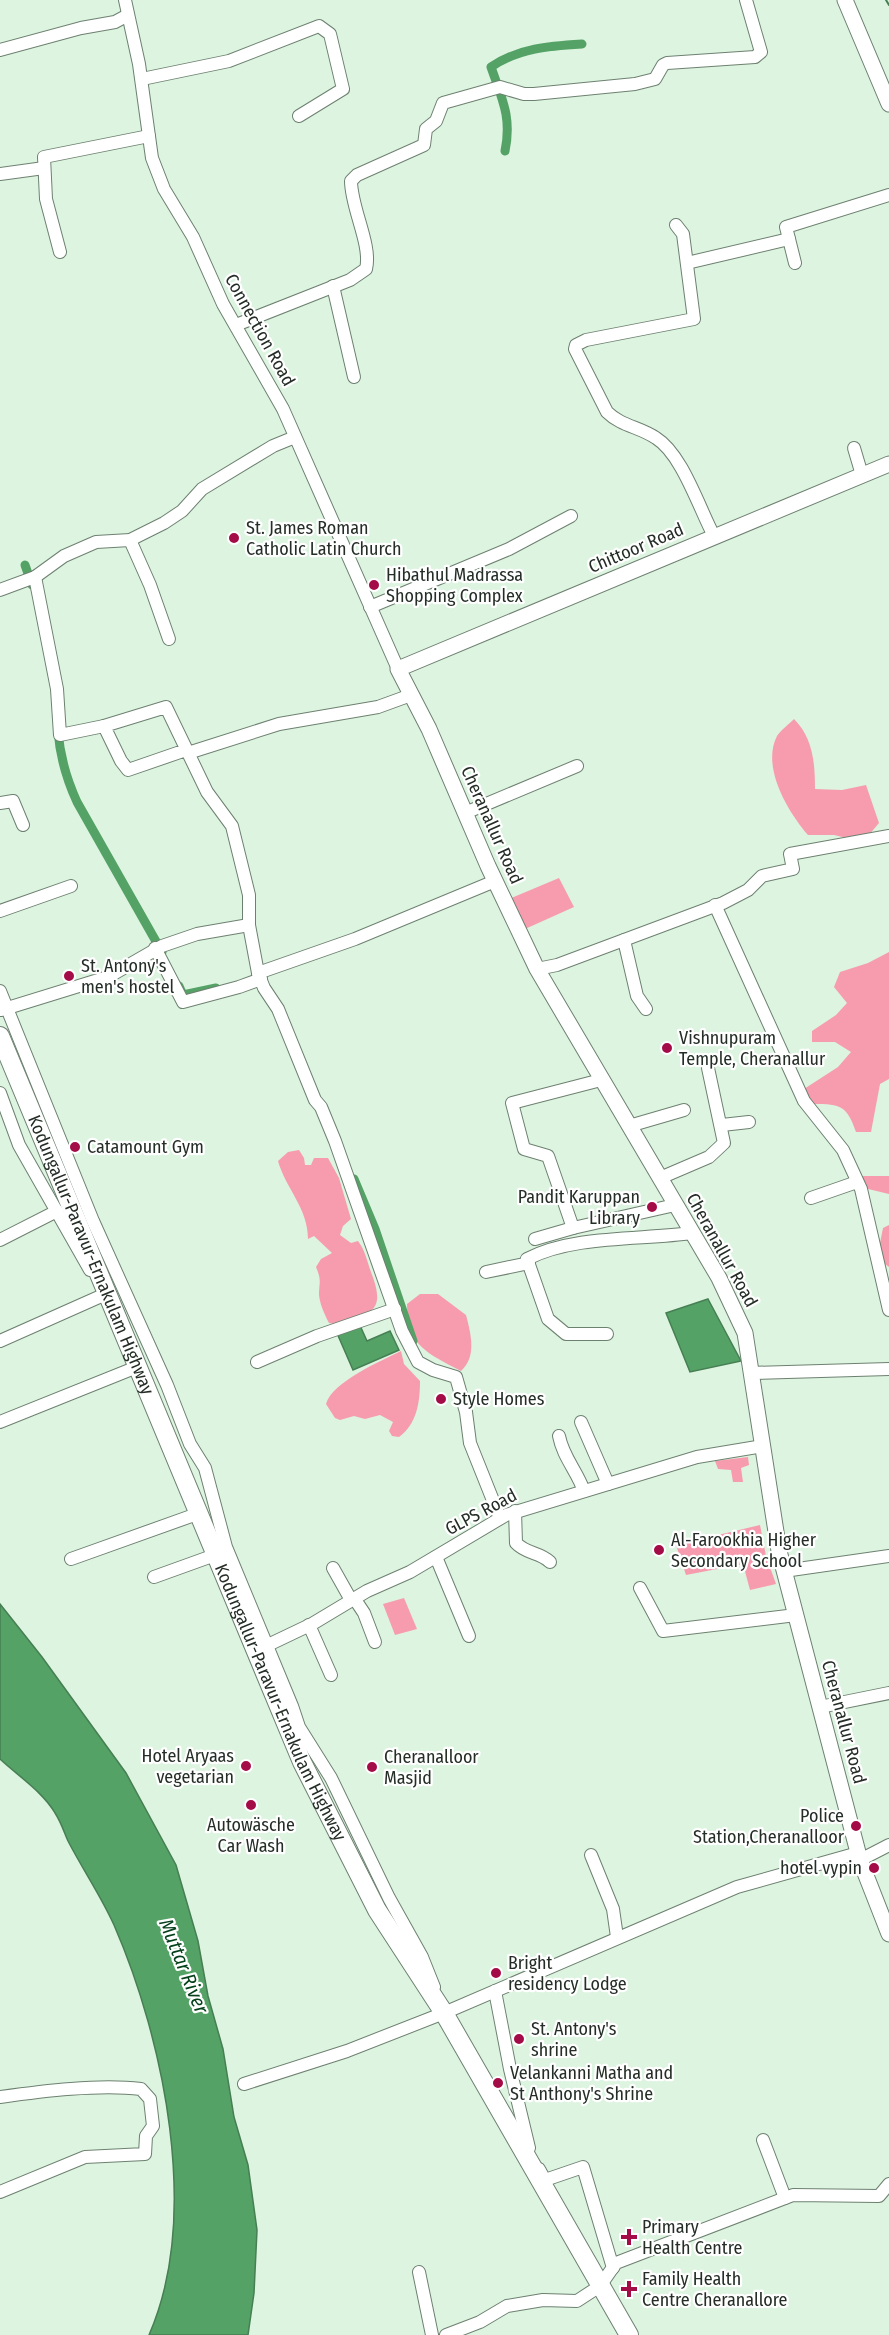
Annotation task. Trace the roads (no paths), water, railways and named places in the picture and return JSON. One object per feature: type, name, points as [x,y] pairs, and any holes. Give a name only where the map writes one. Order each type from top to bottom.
[{"type":"highway","name":"Kodungallur-Paravur-Ernakulam Highway","points":[[0,1036],[302,1762],[377,1910],[444,2013],[629,2335]]},
{"type":"main road","points":[[845,0],[889,104]]},
{"type":"main road","name":"Chittoor Road","points":[[398,669],[889,464]]},
{"type":"main road","name":"Cheranallur Road","points":[[398,669],[429,729],[495,881],[537,969],[719,1278],[745,1333],[784,1571],[859,1856],[887,1924]]},
{"type":"street","name":"Connection Road","points":[[125,0],[141,79],[152,158],[165,189],[193,237],[223,304],[295,437],[398,669]]},
{"type":"street","points":[[236,325],[362,273],[367,264],[366,249],[353,206],[351,181],[357,175],[423,145],[426,129],[436,121],[443,103],[500,87],[524,94],[534,94],[635,84],[655,79],[663,65],[668,63],[754,57],[761,52],[746,0]]},
{"type":"street","points":[[0,50],[115,22],[128,15]]},
{"type":"street","points":[[141,79],[229,61],[319,26],[330,34],[343,89],[299,116]]},
{"type":"street","points":[[60,252],[46,199],[44,157],[149,136]]},
{"type":"street","points":[[0,174],[45,168]]},
{"type":"street","points":[[795,263],[786,227],[889,195]]},
{"type":"street","points":[[676,225],[683,234],[694,319],[586,340],[576,345],[575,349],[607,412],[615,420],[655,437],[672,450],[714,537]]},
{"type":"street","points":[[687,263],[789,239]]},
{"type":"street","points":[[333,286],[354,377]]},
{"type":"street","points":[[0,590],[31,579],[64,556],[96,542],[130,540],[164,523],[182,511],[202,489],[273,447],[295,437]]},
{"type":"street","points":[[854,448],[862,475]]},
{"type":"street","points":[[370,607],[509,549],[571,516]]},
{"type":"street","points":[[130,540],[150,585],[169,639]]},
{"type":"street","points":[[31,579],[57,689],[60,735],[104,726],[166,707],[207,792],[232,826],[249,895],[249,925],[260,976],[278,1009],[315,1100],[321,1107],[335,1141],[402,1331],[418,1362],[456,1377],[466,1412],[470,1443],[516,1543],[522,1549],[543,1555],[550,1562]]},
{"type":"street","points":[[104,726],[120,761],[128,770],[279,724],[378,707],[411,695]]},
{"type":"street","points":[[465,813],[577,766]]},
{"type":"street","points":[[0,802],[13,801],[23,825]]},
{"type":"street","points":[[537,969],[557,965],[716,905],[748,890],[762,876],[793,869],[790,854],[889,836]]},
{"type":"street","points":[[158,947],[183,1002],[239,987],[260,976],[495,881]]},
{"type":"street","points":[[0,911],[71,886]]},
{"type":"street","points":[[716,905],[804,1101],[843,1150],[857,1182],[889,1310]]},
{"type":"street","points":[[4,1009],[108,977],[158,947],[196,934],[249,925]]},
{"type":"street","points":[[624,940],[637,996],[646,1009]]},
{"type":"street","points":[[0,991],[4,1009],[93,1221],[167,1385],[190,1444],[205,1468],[226,1547],[268,1645],[299,1727],[339,1793],[388,1898],[422,1957],[444,2013]]},
{"type":"street","points":[[660,1178],[709,1157],[724,1143],[708,1068]]},
{"type":"street","points":[[573,1228],[548,1156],[524,1149],[512,1103],[601,1080]]},
{"type":"street","points":[[0,1093],[6,1129],[57,1211],[67,1233],[93,1276],[106,1289],[0,1341]]},
{"type":"street","points":[[629,1126],[684,1110]]},
{"type":"street","points":[[722,1125],[748,1122]]},
{"type":"street","points":[[811,1197],[857,1182]]},
{"type":"street","points":[[535,1239],[675,1205]]},
{"type":"street","points":[[0,1240],[57,1211]]},
{"type":"street","points":[[607,1334],[566,1334],[548,1319],[527,1259],[539,1253],[597,1241],[692,1233]]},
{"type":"street","points":[[486,1272],[529,1263]]},
{"type":"street","points":[[257,1362],[317,1336],[394,1309]]},
{"type":"street","points":[[0,1422],[137,1367]]},
{"type":"street","points":[[751,1373],[889,1369]]},
{"type":"street","points":[[581,1422],[608,1484]]},
{"type":"street","points":[[560,1436],[561,1450],[577,1472],[584,1491]]},
{"type":"street","name":"GLPS Road","points":[[268,1645],[436,1557],[505,1516],[697,1457],[763,1446]]},
{"type":"street","points":[[71,1559],[197,1514]]},
{"type":"street","points":[[154,1577],[215,1555]]},
{"type":"street","points":[[784,1571],[889,1556]]},
{"type":"street","points":[[436,1557],[469,1636]]},
{"type":"street","points":[[333,1568],[352,1599],[364,1613],[375,1642]]},
{"type":"street","points":[[640,1588],[663,1631],[796,1615]]},
{"type":"street","points":[[309,1625],[331,1675]]},
{"type":"street","points":[[820,1707],[889,1693]]},
{"type":"street","points":[[244,2084],[346,2051],[444,2013],[737,1887],[859,1856],[889,1845]]},
{"type":"street","points":[[591,1855],[613,1909],[617,1937]]},
{"type":"street","points":[[495,1991],[526,2140],[545,2180],[583,2167],[613,2268]]},
{"type":"street","points":[[0,2097],[35,2091],[62,2092],[120,2086],[141,2089],[150,2099],[153,2126],[146,2136],[145,2154],[85,2157],[49,2174],[18,2183],[0,2192]]},
{"type":"street","points":[[762,2140],[785,2198]]},
{"type":"street","points":[[446,2335],[480,2322],[507,2306],[543,2300],[577,2301],[600,2286],[616,2263],[793,2195],[879,2196],[889,2184]]},
{"type":"street","points":[[419,2272],[432,2335]]},
{"type":"water","points":[[708,1299],[741,1361],[690,1372],[666,1313]]},
{"type":"water","points":[[358,1321],[367,1341],[390,1331],[399,1350],[353,1370],[336,1331]]},
{"type":"water","name":"Muttar River","points":[[0,1604],[42,1657],[126,1773],[176,1865],[198,1941],[208,1996],[223,2049],[234,2117],[248,2165],[257,2230],[254,2293],[248,2335],[149,2335],[164,2288],[172,2237],[174,2183],[170,2129],[161,2074],[148,2021],[132,1971],[109,1914],[50,1805],[0,1759]]},
{"type":"waterway","points":[[886,0],[889,5]]},
{"type":"waterway","points":[[505,151],[507,118],[491,67],[523,52],[546,47],[582,44]]},
{"type":"waterway","points":[[25,565],[32,585]]},
{"type":"waterway","points":[[58,731],[64,767],[77,802],[162,952]]},
{"type":"waterway","points":[[179,986],[183,995],[216,988]]},
{"type":"waterway","points":[[354,1179],[375,1229],[413,1341]]},
{"type":"place","name":"St. James Roman Catholic Latin Church","points":[[234,538]]},
{"type":"place","name":"Hibathul Madrassa Shopping Complex","points":[[374,585]]},
{"type":"place","name":"St. Antony's men's hostel","points":[[69,976]]},
{"type":"place","name":"Vishnupuram Temple, Cheranallur","points":[[667,1048]]},
{"type":"place","name":"Catamount Gym","points":[[75,1147]]},
{"type":"place","name":"Pandit Karuppan Library","points":[[652,1207]]},
{"type":"place","name":"Style Homes","points":[[441,1399]]},
{"type":"place","name":"Al-Farookhia Higher Secondary School","points":[[659,1550]]},
{"type":"place","name":"Hotel Aryaas vegetarian","points":[[246,1766]]},
{"type":"place","name":"Cheranalloor Masjid","points":[[372,1767]]},
{"type":"place","name":"Autowäsche Car Wash","points":[[251,1805]]},
{"type":"place","name":"Police Station,Cheranalloor","points":[[856,1826]]},
{"type":"place","name":"hotel vypin","points":[[874,1868]]},
{"type":"place","name":"Bright residency Lodge","points":[[496,1973]]},
{"type":"place","name":"St. Antony's shrine","points":[[519,2039]]},
{"type":"place","name":"Velankanni Matha and St Anthony's Shrine","points":[[498,2083]]},
{"type":"place","name":"Primary Health Centre","points":[[629,2237]]},
{"type":"place","name":"Family Health Centre Cheranallore","points":[[629,2289]]}]
